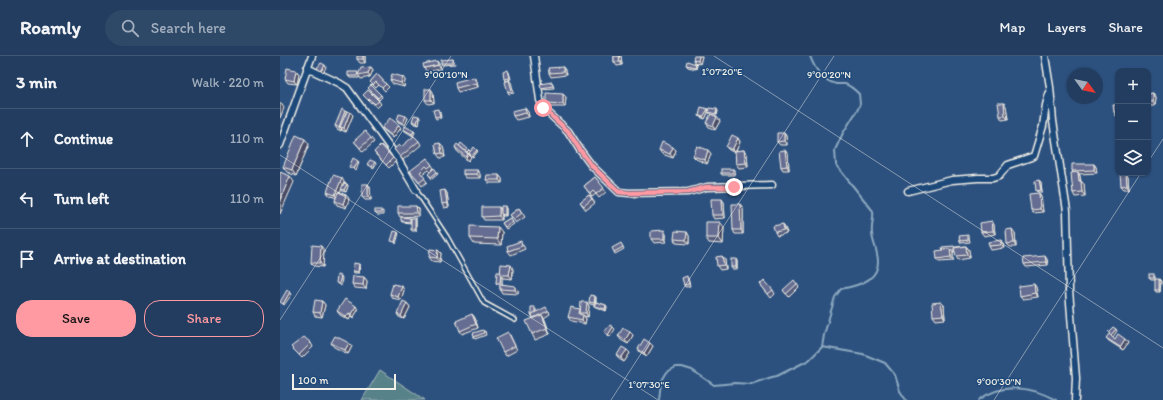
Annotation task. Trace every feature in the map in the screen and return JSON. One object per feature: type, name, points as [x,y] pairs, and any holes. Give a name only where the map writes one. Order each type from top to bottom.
[{"type":"street","points":[[280,145],[312,56]]},
{"type":"street","points":[[534,56],[540,100],[543,108],[568,131],[592,166],[619,192],[688,192],[707,187],[772,185]]},
{"type":"street","points":[[1045,56],[1053,121],[1067,211],[1069,290],[1076,378],[1075,400]]},
{"type":"street","points":[[307,68],[347,88],[394,153],[416,190]]},
{"type":"street","points":[[908,191],[952,180],[993,178],[999,176],[1008,165],[1034,156],[1043,126],[1050,88]]},
{"type":"lane","points":[[416,190],[447,237],[484,303],[515,320]]},
{"type":"green space","points":[[380,370],[425,400],[362,400]]},
{"type":"building","points":[[357,56],[363,56],[363,59],[357,59]]},
{"type":"building","points":[[614,56],[619,56],[620,62],[614,62]]},
{"type":"building","points":[[694,56],[699,56],[698,61],[693,60]]},
{"type":"building","points":[[453,59],[453,63],[441,63],[441,60]]},
{"type":"building","points":[[437,61],[438,65],[424,68],[423,64]]},
{"type":"building","points":[[687,61],[696,64],[695,67],[686,65]]},
{"type":"building","points":[[321,63],[325,65],[321,71],[317,68]]},
{"type":"building","points":[[371,67],[368,73],[358,75],[361,68]]},
{"type":"building","points":[[563,67],[563,72],[549,73],[548,68]]},
{"type":"building","points":[[287,68],[296,70],[294,81],[285,79]]},
{"type":"building","points":[[508,70],[510,78],[504,79],[503,72]]},
{"type":"building","points":[[348,72],[358,72],[357,76],[348,76]]},
{"type":"building","points":[[377,74],[386,84],[382,88],[376,82],[373,85],[370,82]]},
{"type":"building","points":[[392,74],[403,77],[401,83],[390,80]]},
{"type":"building","points":[[474,77],[476,83],[456,88],[455,82]]},
{"type":"building","points":[[509,80],[512,91],[508,92],[505,82]]},
{"type":"building","points":[[552,82],[553,86],[541,88],[540,84]]},
{"type":"building","points":[[371,85],[381,95],[378,98],[368,88]]},
{"type":"building","points":[[425,89],[431,89],[431,100],[425,100]]},
{"type":"building","points":[[368,90],[379,101],[375,104],[363,95]]},
{"type":"building","points":[[546,93],[563,94],[563,104],[546,103]]},
{"type":"building","points":[[1151,93],[1153,93],[1153,102],[1151,102]]},
{"type":"building","points":[[998,103],[1004,103],[1005,116],[1000,116]]},
{"type":"building","points":[[1113,105],[1115,105],[1115,112]]},
{"type":"building","points":[[701,107],[708,109],[703,117],[699,116]]},
{"type":"building","points":[[525,108],[526,113],[513,116],[512,111]]},
{"type":"building","points":[[709,108],[717,109],[716,114],[708,112]]},
{"type":"building","points":[[342,109],[345,111],[339,127],[335,126]]},
{"type":"building","points":[[438,109],[440,116],[435,117],[433,110]]},
{"type":"building","points":[[347,111],[350,112],[344,128],[340,127]]},
{"type":"building","points":[[399,114],[406,116],[403,123],[397,120]]},
{"type":"building","points":[[711,114],[717,117],[713,126],[706,123]]},
{"type":"building","points":[[414,115],[419,116],[417,123],[412,121]]},
{"type":"building","points":[[390,118],[399,125],[391,135],[382,128]]},
{"type":"building","points":[[405,126],[414,131],[412,134],[403,129]]},
{"type":"building","points":[[365,131],[371,138],[360,148],[354,141]]},
{"type":"building","points":[[777,133],[784,133],[784,141],[777,142]]},
{"type":"building","points":[[296,135],[305,139],[292,170],[283,167]]},
{"type":"building","points":[[732,135],[738,138],[732,150],[726,147]]},
{"type":"building","points":[[414,136],[419,141],[400,157],[394,149],[399,145],[401,147]]},
{"type":"building","points":[[662,142],[673,147],[670,154],[659,150]]},
{"type":"building","points":[[440,143],[442,153],[437,154],[435,144]]},
{"type":"building","points":[[461,143],[469,150],[467,152],[459,146]]},
{"type":"building","points":[[457,144],[468,154],[466,157],[455,147]]},
{"type":"building","points":[[381,145],[393,158],[386,165],[374,152]]},
{"type":"building","points":[[697,146],[708,150],[705,160],[693,156]]},
{"type":"building","points":[[474,147],[477,150],[472,156],[469,153]]},
{"type":"building","points":[[744,150],[746,163],[736,164],[735,151]]},
{"type":"building","points":[[785,150],[787,166],[781,167],[779,151]]},
{"type":"building","points":[[353,158],[358,161],[354,169],[349,167]]},
{"type":"building","points":[[427,158],[432,165],[428,168],[426,166],[420,172],[425,178],[420,182],[410,171]]},
{"type":"building","points":[[370,160],[375,162],[372,167],[367,164]]},
{"type":"building","points":[[1072,164],[1094,164],[1094,170],[1072,171]]},
{"type":"building","points":[[434,168],[437,172],[431,177],[428,174]]},
{"type":"building","points":[[721,169],[733,169],[733,173],[721,173]]},
{"type":"building","points":[[463,170],[477,170],[477,174],[463,174]]},
{"type":"building","points":[[280,172],[290,176],[280,200]]},
{"type":"building","points":[[1078,172],[1082,192],[1073,193],[1071,173]]},
{"type":"building","points":[[333,175],[342,178],[335,195],[327,192]]},
{"type":"building","points":[[487,175],[499,175],[499,180],[486,180]]},
{"type":"building","points":[[1120,176],[1126,176],[1127,185],[1121,186]]},
{"type":"building","points":[[595,177],[604,188],[596,194],[593,191],[590,194],[584,186]]},
{"type":"building","points":[[1039,180],[1041,190],[1036,191],[1035,181]]},
{"type":"building","points":[[344,183],[347,184],[344,190],[341,189]]},
{"type":"building","points":[[362,184],[368,184],[368,197],[362,197]]},
{"type":"building","points":[[445,190],[447,203],[442,204],[440,191]]},
{"type":"building","points":[[338,192],[346,195],[343,204],[335,201]]},
{"type":"building","points":[[1039,193],[1040,209],[1031,210],[1029,194]]},
{"type":"building","points":[[589,195],[592,199],[584,206],[580,202]]},
{"type":"building","points":[[711,199],[722,199],[723,215],[712,215]]},
{"type":"building","points":[[732,204],[740,204],[741,230],[733,230]]},
{"type":"building","points":[[398,206],[416,206],[417,213],[398,213]]},
{"type":"building","points":[[501,206],[505,206],[505,215],[501,214]]},
{"type":"building","points":[[482,207],[499,207],[499,216],[482,217]]},
{"type":"building","points":[[519,208],[522,213],[514,219],[510,215]]},
{"type":"building","points":[[375,210],[381,210],[381,213],[375,213]]},
{"type":"building","points":[[401,217],[410,218],[410,222],[401,221]]},
{"type":"building","points":[[411,218],[415,218],[415,229],[411,229]]},
{"type":"building","points":[[510,218],[513,222],[505,227],[502,223]]},
{"type":"building","points":[[992,221],[993,231],[981,232],[980,223]]},
{"type":"building","points":[[706,222],[720,222],[719,238],[706,238]]},
{"type":"building","points":[[783,224],[784,230],[775,232],[773,226]]},
{"type":"building","points":[[470,226],[498,227],[497,239],[470,238]]},
{"type":"building","points":[[1012,229],[1014,243],[1007,244],[1006,230]]},
{"type":"building","points":[[664,230],[664,239],[651,239],[651,231]]},
{"type":"building","points":[[394,231],[398,232],[395,242],[391,241]]},
{"type":"building","points":[[675,231],[687,232],[686,240],[674,239]]},
{"type":"building","points":[[968,235],[968,240],[960,241],[959,236]]},
{"type":"building","points":[[1001,240],[1001,245],[989,246],[988,242]]},
{"type":"building","points":[[521,241],[522,246],[508,251],[507,246]]},
{"type":"building","points":[[621,243],[623,247],[614,252],[612,248]]},
{"type":"building","points":[[312,245],[321,246],[320,263],[311,263]]},
{"type":"building","points":[[954,246],[955,250],[943,250],[942,247]]},
{"type":"building","points":[[966,246],[967,255],[956,256],[954,248]]},
{"type":"building","points":[[430,249],[438,250],[437,258],[429,257]]},
{"type":"building","points":[[950,249],[951,257],[937,259],[936,251]]},
{"type":"building","points":[[722,256],[724,265],[717,266],[716,257]]},
{"type":"building","points":[[1045,256],[1046,262],[1024,264],[1023,258]]},
{"type":"building","points":[[731,259],[736,259],[736,267],[731,267]]},
{"type":"building","points":[[354,263],[359,264],[358,272],[353,271]]},
{"type":"building","points":[[501,264],[511,265],[509,275],[500,275]]},
{"type":"building","points":[[497,272],[501,272],[500,283],[496,283]]},
{"type":"building","points":[[1149,274],[1154,274],[1154,278],[1149,278]]},
{"type":"building","points":[[337,275],[341,276],[339,284],[336,283]]},
{"type":"building","points":[[353,276],[364,277],[363,285],[352,284]]},
{"type":"building","points":[[687,276],[689,284],[684,285],[682,278]]},
{"type":"building","points":[[1155,279],[1159,279],[1159,290],[1155,290]]},
{"type":"building","points":[[764,280],[773,290],[768,294],[760,284]]},
{"type":"building","points":[[794,280],[797,284],[786,294],[783,290]]},
{"type":"building","points":[[393,284],[402,286],[398,297],[390,294]]},
{"type":"building","points":[[500,284],[515,286],[515,290],[500,289]]},
{"type":"building","points":[[1034,284],[1035,293],[1020,296],[1019,286]]},
{"type":"building","points":[[287,290],[290,292],[283,304],[280,302]]},
{"type":"building","points":[[590,295],[595,296],[594,303],[589,302]]},
{"type":"building","points":[[345,299],[356,306],[351,314],[349,313],[346,317],[337,311]]},
{"type":"building","points":[[315,300],[322,301],[320,313],[313,312]]},
{"type":"building","points":[[403,301],[407,303],[401,316],[397,314]]},
{"type":"building","points":[[581,302],[587,302],[586,313],[580,313]]},
{"type":"building","points":[[596,302],[606,305],[605,309],[594,306]]},
{"type":"building","points":[[941,302],[943,315],[933,316],[932,303]]},
{"type":"building","points":[[531,307],[535,307],[535,312],[532,314],[531,314]]},
{"type":"building","points":[[546,307],[548,311],[533,318],[532,314]]},
{"type":"building","points":[[571,307],[580,309],[579,314],[583,315],[582,320],[568,317]]},
{"type":"building","points":[[472,314],[476,324],[460,331],[456,321]]},
{"type":"building","points":[[542,315],[547,328],[532,334],[526,321]]},
{"type":"building","points":[[610,325],[613,327],[608,335],[604,332]]},
{"type":"building","points":[[1113,327],[1116,329],[1111,335],[1108,332]]},
{"type":"building","points":[[623,328],[630,332],[625,340],[618,336]]},
{"type":"building","points":[[483,330],[484,333],[474,337],[473,333]]},
{"type":"building","points":[[508,332],[515,346],[503,352],[496,338]]},
{"type":"building","points":[[1109,334],[1115,339],[1118,334],[1125,339],[1120,347],[1106,338]]},
{"type":"building","points":[[335,336],[349,343],[345,350],[331,343]]},
{"type":"building","points":[[304,337],[311,343],[299,355],[291,347]]},
{"type":"building","points":[[644,339],[650,343],[644,353],[638,349]]},
{"type":"building","points":[[622,347],[627,350],[621,358],[617,355]]},
{"type":"waterway","points":[[659,400],[661,382],[667,372],[676,367],[692,370],[714,385],[735,383],[751,384],[777,376],[809,360],[822,347],[835,297],[841,289],[863,283],[874,275],[877,269],[877,254],[872,230],[873,211],[836,165],[835,150],[843,133],[858,109],[860,104],[859,94],[853,88],[845,84],[836,84],[823,77],[814,65],[810,56]]},
{"type":"waterway","points":[[822,347],[863,354],[885,363],[895,375],[900,391],[906,400]]},
{"type":"waterway","points":[[979,400],[988,394],[997,391],[1017,388],[1037,392],[1056,400]]},
{"type":"route","points":[[543,108],[568,131],[592,166],[619,192],[688,192],[707,187],[734,187]]}]
